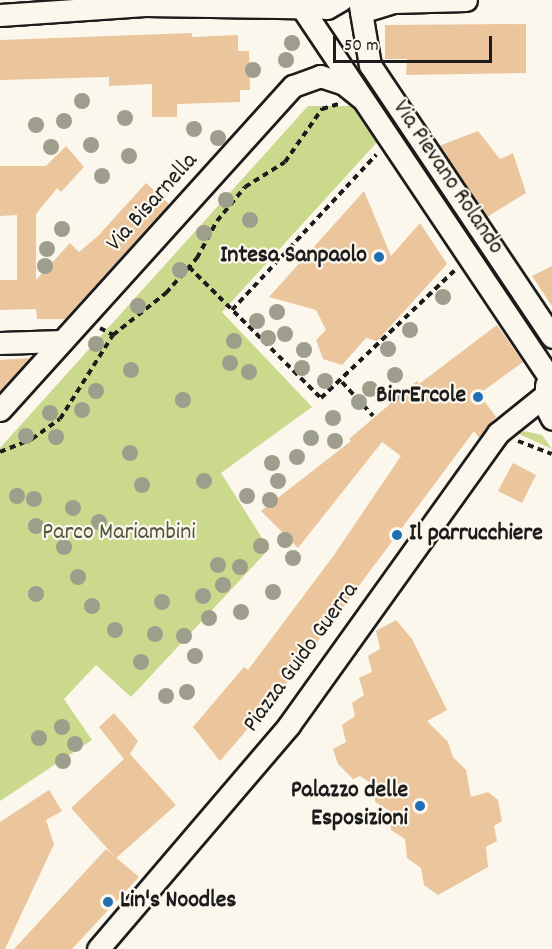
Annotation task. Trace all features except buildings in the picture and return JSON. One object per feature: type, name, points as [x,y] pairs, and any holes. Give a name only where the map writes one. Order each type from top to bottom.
[{"type":"street","points":[[360,6],[394,2],[466,0]]},
{"type":"street","points":[[0,15],[145,3],[302,8],[334,4]]},
{"type":"street","name":"Via Pievano Rolando","points":[[360,6],[370,65],[552,337]]},
{"type":"street","name":"Via Pievano Rolando","points":[[302,8],[549,382]]},
{"type":"street","name":"Via Bisarnella","points":[[0,410],[292,86],[320,76],[344,84],[362,98]]},
{"type":"street","points":[[0,342],[62,342]]},
{"type":"street","points":[[549,382],[552,419]]},
{"type":"street","name":"Piazza Guido Guerra","points":[[98,949],[289,725],[498,433],[549,382]]},
{"type":"path","points":[[0,452],[32,439],[60,419],[80,392],[112,335],[166,292],[189,267],[217,221],[245,186],[285,162],[322,109],[362,98]]},
{"type":"path","points":[[232,310],[377,154]]},
{"type":"path","points":[[189,267],[321,398],[342,382],[468,257]]},
{"type":"path","points":[[342,382],[373,416]]},
{"type":"green space","name":"Parco Mariambini","points":[[308,106],[358,106],[380,139],[222,312],[312,407],[221,473],[269,549],[131,697],[96,665],[64,699],[92,740],[0,801],[0,448]]},
{"type":"green space","points":[[524,431],[542,435],[552,449],[519,434]]},
{"type":"place","name":"Intesa Sanpaolo","points":[[379,257]]},
{"type":"place","name":"BirrErcole","points":[[478,397]]},
{"type":"place","name":"Il parrucchiere","points":[[397,535]]},
{"type":"place","name":"Palazzo delle Esposizioni","points":[[420,806]]},
{"type":"place","name":"Lin's Noodles","points":[[108,902]]}]
